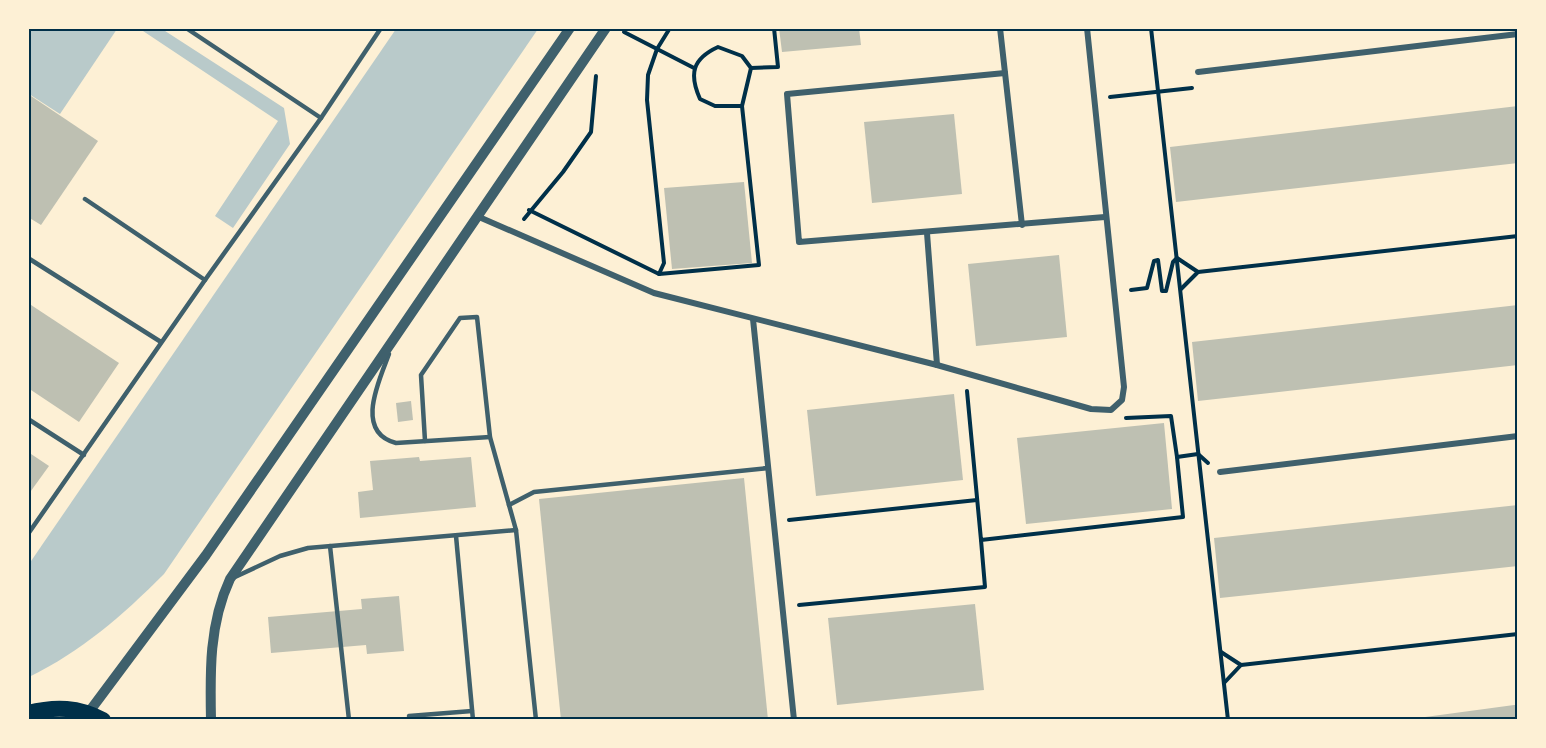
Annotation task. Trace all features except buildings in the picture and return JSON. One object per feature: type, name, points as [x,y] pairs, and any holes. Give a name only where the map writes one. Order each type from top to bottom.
[{"type":"highway","points":[[28,713],[54,708],[92,717]]},
{"type":"street","points":[[92,717],[570,28]]},
{"type":"street","points":[[211,720],[210,668],[214,634],[223,595],[230,579],[606,28]]},
{"type":"street","points":[[1000,28],[1022,225]]},
{"type":"street","points":[[479,217],[654,293],[937,365],[1091,409],[1111,410],[1122,400],[1124,387],[1087,28]]},
{"type":"street","points":[[1198,72],[1518,34]]},
{"type":"street","points":[[1005,73],[787,94],[799,242],[1106,217]]},
{"type":"street","points":[[927,233],[937,365]]},
{"type":"street","points":[[753,319],[794,720]]},
{"type":"street","points":[[1221,472],[1518,436]]},
{"type":"lane","points":[[186,28],[321,118]]},
{"type":"lane","points":[[28,534],[161,342],[321,118],[381,28]]},
{"type":"lane","points":[[85,199],[205,280]]},
{"type":"lane","points":[[28,258],[161,342]]},
{"type":"lane","points":[[425,441],[421,375],[460,318],[477,317],[490,437],[516,530],[536,720]]},
{"type":"lane","points":[[394,340],[373,397],[371,412],[378,432],[386,440],[396,443],[490,437]]},
{"type":"lane","points":[[28,419],[84,455]]},
{"type":"lane","points":[[509,505],[534,492],[768,468]]},
{"type":"lane","points":[[230,579],[280,556],[308,548],[516,530]]},
{"type":"lane","points":[[456,536],[473,720]]},
{"type":"lane","points":[[330,546],[349,720]]},
{"type":"lane","points":[[410,720],[409,716],[472,711]]},
{"type":"path","points":[[659,274],[664,263],[647,100],[648,75],[657,49],[670,28]]},
{"type":"path","points":[[751,68],[778,67],[774,28]]},
{"type":"path","points":[[1151,28],[1228,720]]},
{"type":"path","points":[[616,39],[621,29],[694,68]]},
{"type":"path","points":[[742,106],[715,106],[700,99],[694,86],[694,68],[703,54],[718,47],[742,56],[751,68]]},
{"type":"path","points":[[529,210],[659,274],[759,265],[742,106],[751,68]]},
{"type":"path","points":[[515,233],[529,210],[563,172],[591,132],[596,73]]},
{"type":"path","points":[[1130,95],[1158,92]]},
{"type":"path","points":[[1180,289],[1198,272],[1518,236]]},
{"type":"path","points":[[1177,258],[1198,272]]},
{"type":"path","points":[[1147,288],[1154,261],[1158,260],[1162,291],[1166,291],[1173,262],[1177,258]]},
{"type":"path","points":[[783,606],[984,587],[966,375]]},
{"type":"path","points":[[981,540],[1183,517],[1171,416],[1122,418],[1111,410]]},
{"type":"path","points":[[1176,457],[1198,454]]},
{"type":"path","points":[[774,521],[976,500]]},
{"type":"path","points":[[1221,652],[1241,665],[1518,634]]},
{"type":"path","points":[[1224,683],[1241,665]]},
{"type":"shaded area","points":[[28,29],[117,29],[60,114],[29,94]]},
{"type":"shaded area","points":[[140,29],[162,29],[284,108],[290,144],[233,228],[215,216],[278,121]]},
{"type":"shaded area","points":[[396,29],[538,29],[164,574],[101,632],[67,656],[29,677],[29,564]]}]
